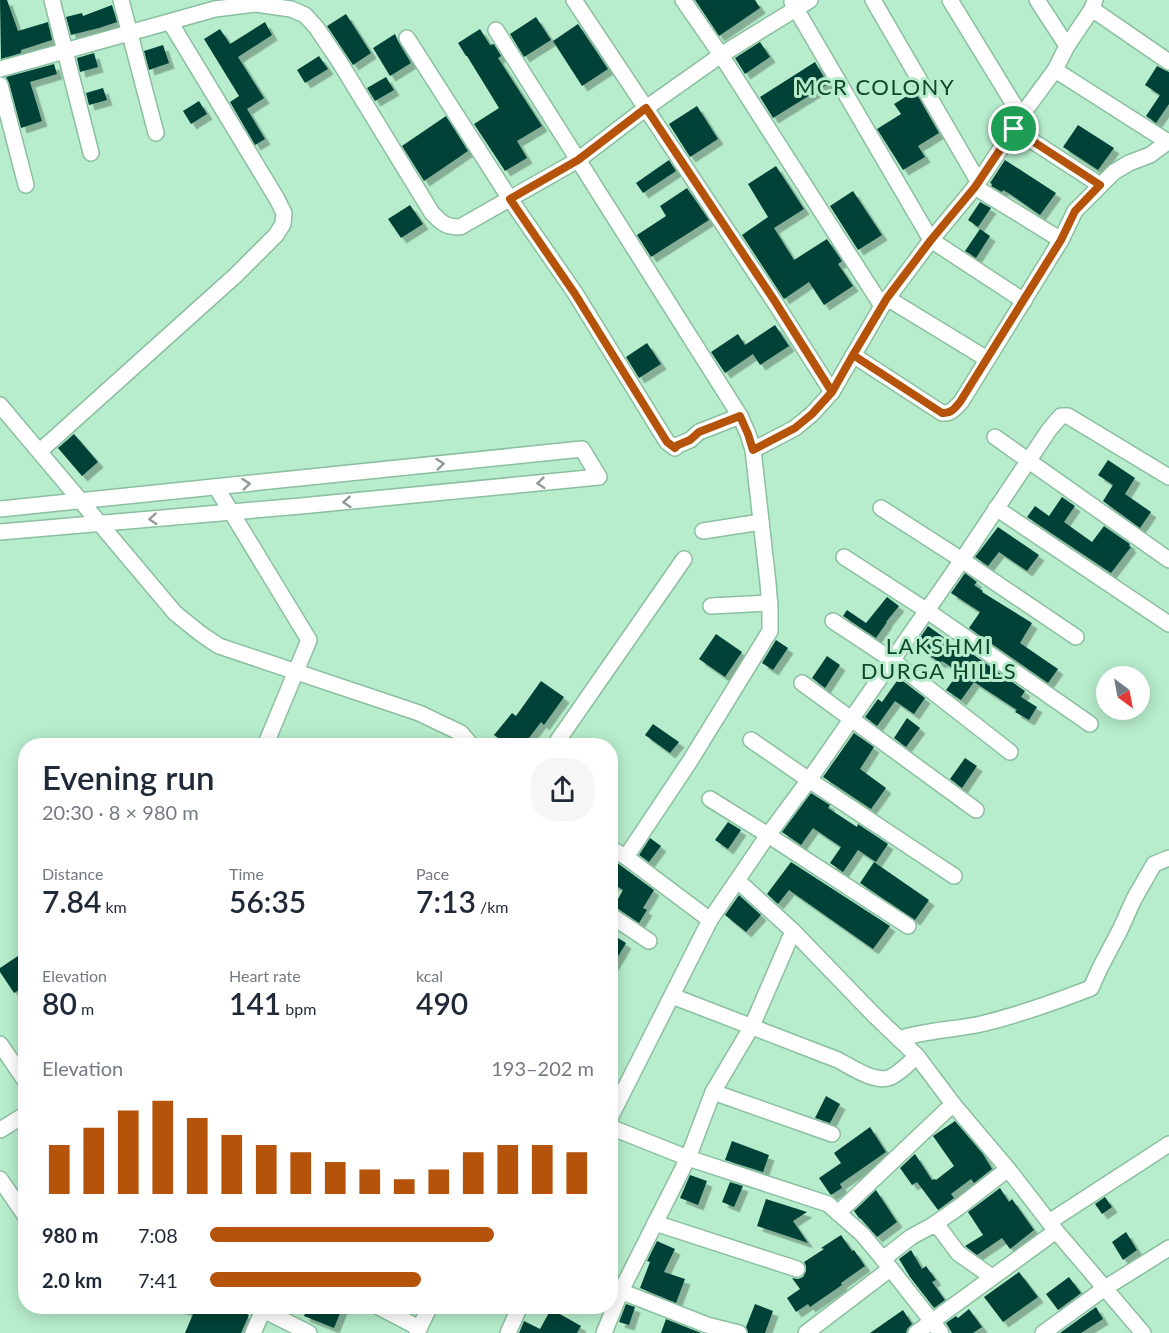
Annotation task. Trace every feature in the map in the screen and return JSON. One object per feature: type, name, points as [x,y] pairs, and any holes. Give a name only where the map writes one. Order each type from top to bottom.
[{"type":"street","points":[[52,0],[91,153]]},
{"type":"street","points":[[121,0],[156,133]]},
{"type":"street","points":[[574,0],[774,300],[832,392]]},
{"type":"street","points":[[683,0],[885,302],[987,359]]},
{"type":"street","points":[[0,69],[214,9],[256,4],[291,9],[305,15],[316,27],[432,213],[441,223],[450,227],[460,227],[578,160],[646,108],[793,4],[810,0]]},
{"type":"street","points":[[873,0],[977,184],[1061,240]]},
{"type":"street","points":[[950,0],[1018,122],[1100,185]]},
{"type":"street","points":[[1037,0],[1067,46]]},
{"type":"street","points":[[793,4],[931,240],[1024,301]]},
{"type":"street","points":[[753,450],[795,428],[812,414],[832,392],[885,302],[931,240],[977,184],[1055,70],[1093,4],[1169,62]]},
{"type":"street","points":[[40,452],[236,275],[276,235],[283,224],[284,213],[277,199],[170,22]]},
{"type":"street","points":[[496,30],[740,416],[753,450],[770,603],[770,631],[690,761],[626,857]]},
{"type":"street","points":[[407,38],[510,199],[575,294],[667,442],[675,448],[699,432],[740,416]]},
{"type":"street","points":[[853,355],[944,414],[954,409],[1024,301],[1061,240],[1075,211],[1114,172],[1150,155],[1168,141],[1055,70]]},
{"type":"street","points":[[0,85],[26,184]]},
{"type":"street","points":[[0,405],[175,613],[201,634],[219,646],[419,713],[465,738]]},
{"type":"street","points":[[618,1102],[710,920],[962,560],[1049,430],[1061,416],[1068,416],[1169,477]]},
{"type":"street","points":[[995,437],[1169,560]]},
{"type":"street","points":[[0,508],[582,449],[599,477],[0,532]]},
{"type":"street","points":[[216,487],[309,640],[268,738]]},
{"type":"street","points":[[881,508],[1076,637]]},
{"type":"street","points":[[996,508],[1169,624]]},
{"type":"street","points":[[703,531],[761,522]]},
{"type":"street","points":[[844,557],[926,610],[1090,724]]},
{"type":"street","points":[[560,738],[684,559]]},
{"type":"street","points":[[711,606],[770,603]]},
{"type":"street","points":[[833,621],[892,660],[1010,752]]},
{"type":"street","points":[[802,683],[976,810]]},
{"type":"street","points":[[751,740],[954,876]]},
{"type":"street","points":[[710,799],[908,926]]},
{"type":"street","points":[[618,852],[710,920]]},
{"type":"street","points":[[899,1039],[918,1033],[979,1024],[1029,1011],[1091,988],[1134,899],[1154,864],[1169,858]]},
{"type":"street","points":[[738,881],[793,931],[917,1056],[953,1104],[1143,1333]]},
{"type":"street","points":[[618,920],[649,941]]},
{"type":"street","points":[[618,1286],[655,1222],[688,1158],[714,1092],[752,1026],[793,931]]},
{"type":"street","points":[[672,996],[838,1060],[863,1074],[889,1078],[917,1056]]},
{"type":"street","points":[[0,1044],[18,1070]]},
{"type":"street","points":[[714,1092],[832,1134]]},
{"type":"street","points":[[838,1213],[953,1104]]},
{"type":"street","points":[[0,1130],[18,1119]]},
{"type":"street","points":[[618,1130],[688,1158],[828,1204],[862,1234],[941,1333]]},
{"type":"street","points":[[916,1333],[992,1277],[1053,1226],[1169,1144]]},
{"type":"street","points":[[806,1333],[887,1264],[912,1237],[959,1207],[1008,1169]]},
{"type":"street","points":[[0,1179],[18,1205]]},
{"type":"street","points":[[655,1222],[797,1269]]},
{"type":"street","points":[[933,1225],[958,1252],[992,1277]]},
{"type":"street","points":[[1043,1333],[1105,1288],[1169,1248]]},
{"type":"street","points":[[618,1290],[705,1329],[739,1333]]},
{"type":"street","points":[[253,1333],[259,1314]]},
{"type":"street","points":[[273,1314],[309,1333]]},
{"type":"street","points":[[390,1314],[418,1331],[426,1314]]},
{"type":"street","points":[[508,1333],[516,1314]]},
{"type":"street","points":[[603,1333],[609,1314]]},
{"type":"building","points":[[0,0],[7,0],[18,31],[48,22],[52,40],[1,59]]},
{"type":"building","points":[[695,0],[755,0],[760,8],[719,36]]},
{"type":"building","points":[[112,5],[117,22],[71,35],[66,17],[82,13],[83,16]]},
{"type":"building","points":[[346,14],[371,53],[353,65],[327,26]]},
{"type":"building","points":[[536,17],[551,40],[524,57],[510,34]]},
{"type":"building","points":[[265,22],[272,35],[238,57],[264,98],[247,109],[265,139],[255,145],[230,102],[239,96],[204,39],[220,29],[230,44]]},
{"type":"building","points":[[578,24],[608,69],[582,86],[553,41]]},
{"type":"building","points":[[480,29],[490,45],[494,44],[501,56],[498,58],[542,126],[517,141],[527,158],[505,171],[474,124],[499,108],[458,43]]},
{"type":"building","points":[[395,34],[411,63],[390,76],[373,48]]},
{"type":"building","points":[[760,42],[770,57],[745,74],[735,58]]},
{"type":"building","points":[[163,45],[169,63],[149,70],[144,51]]},
{"type":"building","points":[[94,53],[98,67],[80,72],[77,58]]},
{"type":"building","points":[[319,56],[328,69],[305,83],[297,70]]},
{"type":"building","points":[[815,62],[828,84],[773,118],[760,97]]},
{"type":"building","points":[[54,64],[57,74],[30,82],[42,121],[21,128],[6,77]]},
{"type":"building","points":[[1157,66],[1169,72],[1169,104],[1156,123],[1146,116],[1160,95],[1145,85]]},
{"type":"building","points":[[386,77],[394,90],[375,101],[367,88]]},
{"type":"building","points":[[103,88],[107,100],[89,105],[86,93]]},
{"type":"building","points":[[915,91],[939,133],[918,146],[925,157],[903,170],[877,129],[901,114],[894,104]]},
{"type":"building","points":[[199,101],[207,114],[191,124],[183,111]]},
{"type":"building","points":[[697,106],[718,139],[690,157],[669,124]]},
{"type":"building","points":[[446,116],[468,151],[424,181],[402,146]]},
{"type":"building","points":[[1078,125],[1114,148],[1098,170],[1063,147]]},
{"type":"building","points":[[669,160],[676,171],[643,193],[636,183]]},
{"type":"building","points":[[1005,160],[1056,193],[1040,215],[1010,194],[991,186],[990,183]]},
{"type":"building","points":[[776,166],[804,209],[774,228],[794,260],[827,239],[842,261],[838,264],[853,286],[824,305],[809,282],[784,299],[742,235],[768,217],[748,184]]},
{"type":"building","points":[[687,188],[709,220],[651,257],[637,235],[666,216],[660,206]]},
{"type":"building","points":[[853,191],[882,235],[858,250],[830,206]]},
{"type":"building","points":[[980,202],[991,208],[978,227],[968,220]]},
{"type":"building","points":[[410,205],[423,224],[401,238],[388,219]]},
{"type":"building","points":[[980,229],[990,236],[976,258],[965,251]]},
{"type":"building","points":[[775,325],[789,346],[760,365],[753,354],[725,373],[711,352],[738,334],[745,345]]},
{"type":"building","points":[[647,343],[661,364],[639,378],[626,357]]},
{"type":"building","points":[[74,434],[98,462],[82,476],[58,448]]},
{"type":"building","points":[[1108,460],[1135,478],[1125,494],[1151,512],[1140,528],[1103,501],[1113,485],[1098,475]]},
{"type":"building","points":[[1062,497],[1075,506],[1064,522],[1092,542],[1104,526],[1130,544],[1131,547],[1111,573],[1027,517],[1035,506],[1049,516]]},
{"type":"building","points":[[998,527],[1039,555],[1027,571],[999,552],[988,566],[975,557]]},
{"type":"building","points":[[965,573],[977,582],[974,585],[982,592],[1032,623],[1020,643],[1058,669],[1048,683],[969,628],[980,612],[951,593]]},
{"type":"building","points":[[887,597],[899,606],[876,638],[843,616],[847,610],[866,623]]},
{"type":"building","points":[[928,626],[1025,691],[1021,697],[1037,707],[1029,720],[974,682],[961,700],[946,690],[959,672],[942,661],[940,663],[915,645]]},
{"type":"building","points":[[716,634],[742,652],[725,677],[699,659]]},
{"type":"building","points":[[776,640],[788,648],[773,670],[762,663]]},
{"type":"building","points":[[827,656],[840,665],[825,688],[812,678]]},
{"type":"building","points":[[899,678],[925,698],[914,714],[895,701],[877,726],[865,717],[878,699],[882,702]]},
{"type":"building","points":[[541,681],[564,697],[544,725],[541,722],[529,738],[498,738],[494,735],[512,713],[516,716]]},
{"type":"building","points":[[907,718],[920,728],[906,747],[894,738]]},
{"type":"building","points":[[653,724],[679,742],[670,753],[645,735]]},
{"type":"building","points":[[854,733],[874,747],[860,769],[886,788],[871,809],[823,777]]},
{"type":"building","points":[[965,758],[977,766],[962,788],[950,779]]},
{"type":"building","points":[[811,793],[830,805],[828,808],[888,844],[876,862],[858,850],[843,872],[830,863],[841,847],[813,828],[801,845],[782,832]]},
{"type":"building","points":[[728,822],[741,830],[728,849],[715,840]]},
{"type":"building","points":[[650,838],[661,846],[649,862],[639,855]]},
{"type":"building","points":[[791,862],[890,926],[873,949],[789,890],[778,904],[767,894]]},
{"type":"building","points":[[874,862],[929,900],[915,920],[860,883]]},
{"type":"building","points":[[618,863],[654,890],[643,908],[647,910],[639,923],[618,909],[618,899],[623,890],[618,887]]},
{"type":"building","points":[[739,895],[761,915],[746,932],[725,915]]},
{"type":"building","points":[[618,938],[626,943],[618,956]]},
{"type":"building","points":[[18,956],[18,991],[14,993],[0,972],[0,968]]},
{"type":"building","points":[[826,1096],[840,1104],[830,1123],[815,1118]]},
{"type":"building","points":[[955,1121],[983,1154],[992,1169],[974,1183],[971,1179],[951,1194],[954,1198],[938,1210],[917,1182],[912,1185],[900,1168],[915,1154],[932,1180],[936,1180],[954,1166],[933,1136]]},
{"type":"building","points":[[870,1127],[886,1152],[840,1184],[842,1188],[831,1195],[819,1178],[841,1163],[834,1153]]},
{"type":"building","points":[[732,1141],[769,1155],[763,1172],[725,1160]]},
{"type":"building","points":[[690,1175],[707,1181],[698,1205],[680,1198]]},
{"type":"building","points":[[730,1182],[743,1186],[734,1207],[722,1202]]},
{"type":"building","points":[[1000,1188],[1009,1202],[1012,1199],[1034,1230],[1010,1249],[1002,1238],[977,1255],[965,1246],[983,1235],[968,1212]]},
{"type":"building","points":[[876,1190],[897,1222],[877,1237],[854,1211]]},
{"type":"building","points":[[1105,1197],[1112,1207],[1102,1214],[1095,1204]]},
{"type":"building","points":[[766,1199],[807,1212],[793,1221],[808,1243],[757,1226]]},
{"type":"building","points":[[1126,1232],[1137,1250],[1123,1260],[1112,1242]]},
{"type":"building","points":[[841,1235],[865,1266],[810,1307],[808,1304],[796,1312],[787,1298],[800,1289],[792,1278],[803,1277],[806,1271],[804,1262]]},
{"type":"building","points":[[657,1241],[675,1249],[664,1272],[685,1279],[676,1303],[640,1288],[650,1262],[647,1261]]},
{"type":"building","points":[[911,1250],[922,1269],[926,1266],[936,1280],[932,1282],[945,1300],[934,1308],[899,1259]]},
{"type":"building","points":[[1019,1272],[1038,1297],[1003,1322],[984,1297]]},
{"type":"building","points":[[1069,1277],[1081,1293],[1058,1310],[1046,1294]]},
{"type":"building","points":[[626,1304],[635,1307],[629,1325],[619,1322]]},
{"type":"building","points":[[755,1304],[773,1311],[765,1333],[748,1333],[746,1327]]},
{"type":"building","points":[[1096,1307],[1103,1319],[1081,1333],[1060,1333]]},
{"type":"building","points":[[969,1309],[982,1327],[973,1333],[952,1333],[946,1323],[956,1316],[958,1318]]},
{"type":"building","points":[[903,1310],[912,1324],[906,1333],[870,1333]]},
{"type":"building","points":[[193,1314],[249,1315],[241,1333],[185,1333]]},
{"type":"building","points":[[305,1314],[340,1314],[334,1328],[304,1316]]},
{"type":"building","points":[[548,1314],[560,1314],[581,1326],[577,1333],[519,1333],[524,1321],[540,1329]]},
{"type":"building","points":[[666,1319],[701,1333],[661,1333]]},
{"type":"district","name":"MCR COLONY","points":[[875,86]]},
{"type":"district","name":"LAKSHMI DURGA HILLS","points":[[939,658]]},
{"type":"route","points":[[1014,129],[975,187],[887,298],[853,355],[832,392],[774,300],[646,108],[578,160],[510,199],[575,294],[667,442],[675,448],[699,432],[740,416],[753,450],[795,428],[812,414],[832,392],[853,355],[944,414],[954,409],[960,402],[1061,240],[1075,211],[1100,185],[1014,129]]}]
